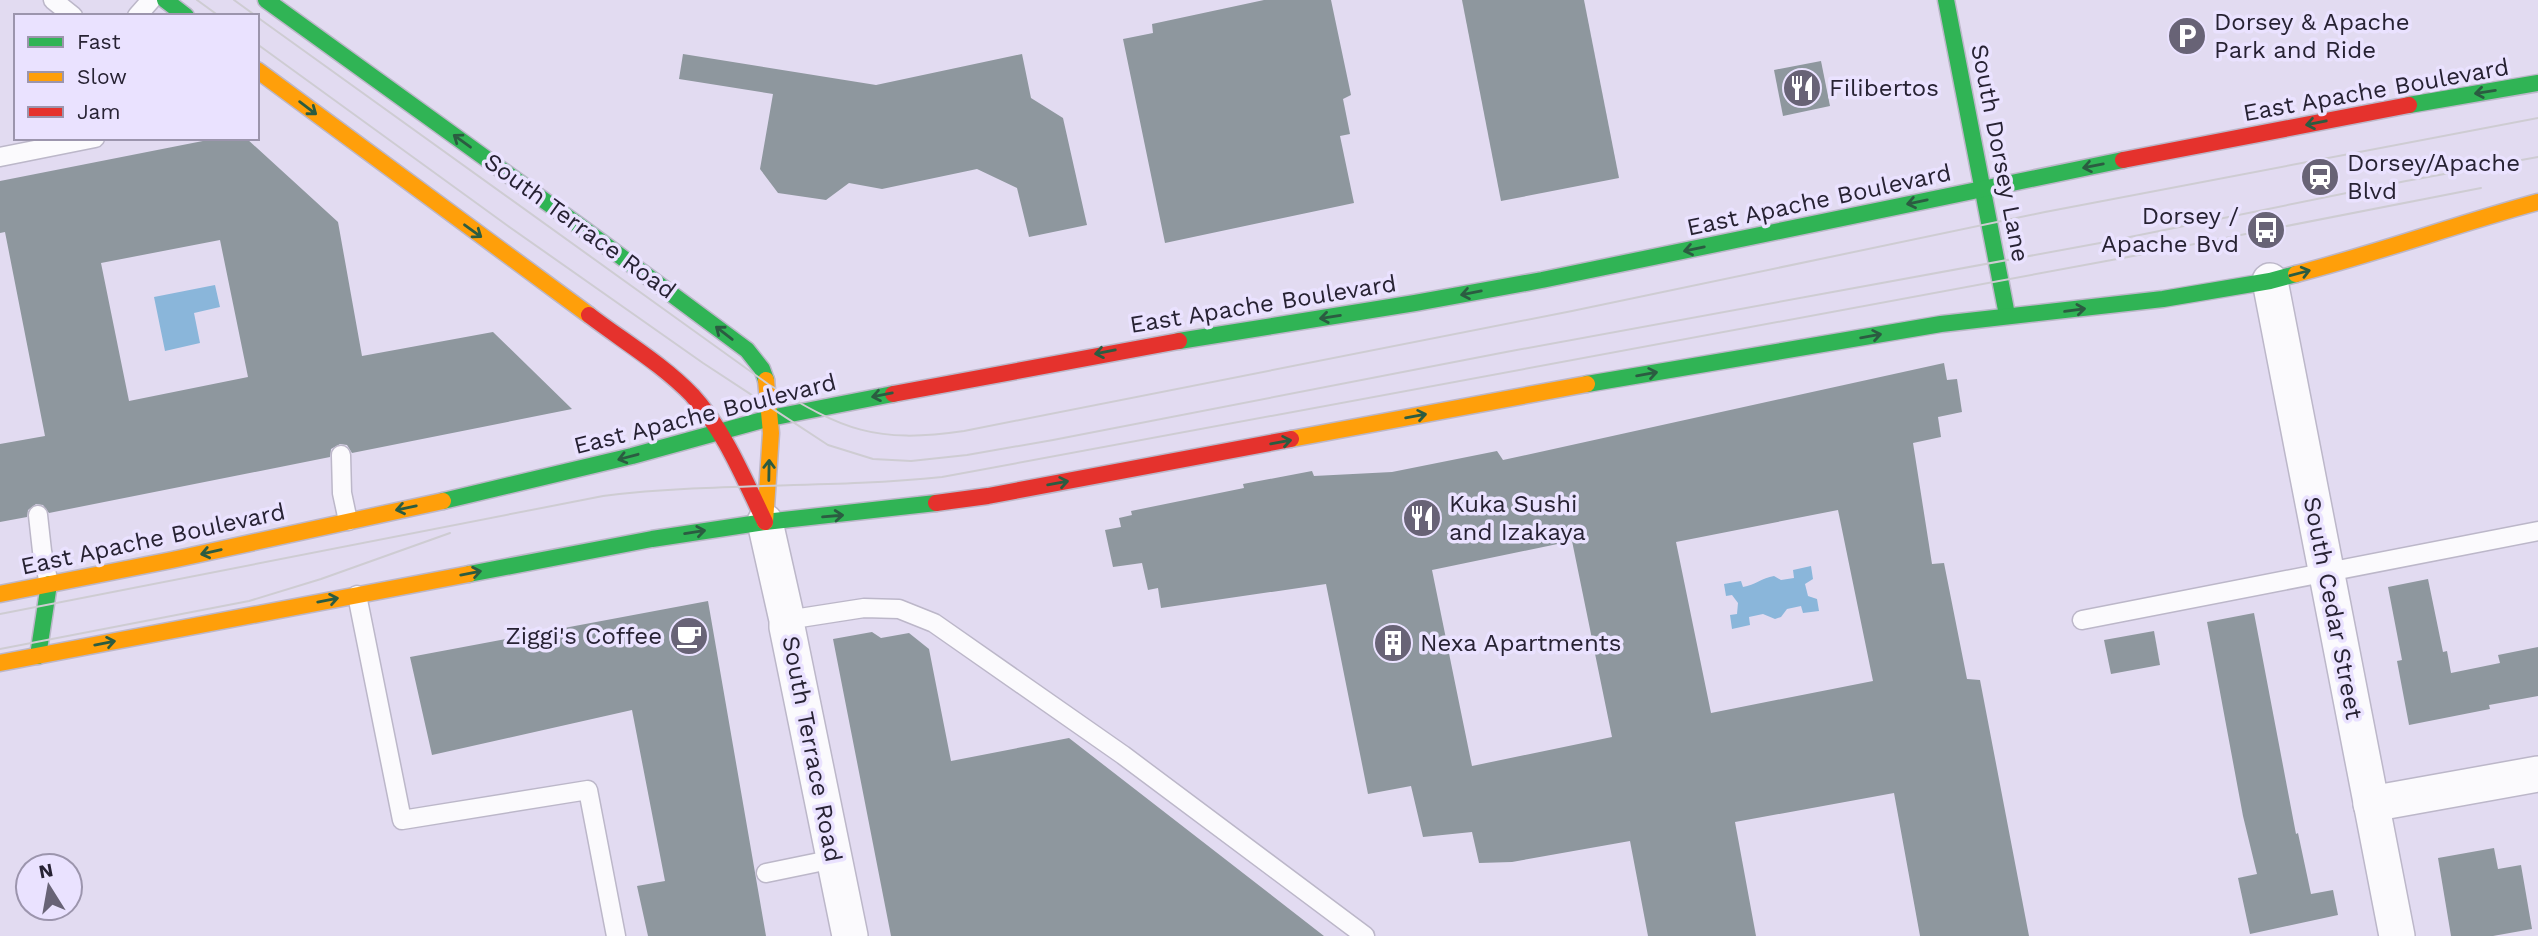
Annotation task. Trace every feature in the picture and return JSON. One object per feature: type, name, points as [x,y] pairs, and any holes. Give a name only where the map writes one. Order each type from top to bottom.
[{"type":"main road","points":[[165,0],[183,14]]},
{"type":"main road","name":"South Terrace Road","points":[[266,0],[747,350],[760,367],[768,384],[769,485],[765,522]]},
{"type":"main road","name":"South Dorsey Lane","points":[[1946,0],[2007,316]]},
{"type":"main road","name":"South Terrace Road","points":[[259,71],[666,372],[694,398],[717,431],[765,522]]},
{"type":"main road","name":"East Apache Boulevard","points":[[0,594],[172,561],[565,473],[769,418],[1119,350],[1529,282],[1983,188],[2404,106],[2538,83]]},
{"type":"main road","points":[[0,663],[652,539],[765,522],[880,511],[988,496],[1549,391],[1941,324],[2163,299],[2270,281],[2370,254],[2538,202]]},
{"type":"main road","points":[[38,656],[50,584]]},
{"type":"street","name":"South Cedar Street","points":[[2270,281],[2397,936]]},
{"type":"street","name":"South Terrace Road","points":[[765,522],[788,621],[787,627],[850,936]]},
{"type":"street","points":[[2371,804],[2538,774]]},
{"type":"lane","points":[[53,0],[70,14]]},
{"type":"lane","points":[[139,14],[151,0]]},
{"type":"lane","points":[[0,157],[85,140]]},
{"type":"lane","points":[[341,455],[342,493],[348,521]]},
{"type":"lane","points":[[38,515],[42,551],[50,584]]},
{"type":"lane","points":[[2082,620],[2538,531]]},
{"type":"lane","points":[[357,595],[402,820],[588,790],[616,936]]},
{"type":"lane","points":[[788,621],[864,608],[899,609],[934,623],[1123,755],[1365,936]]},
{"type":"lane","points":[[766,873],[834,859]]},
{"type":"water","points":[[215,285],[220,307],[194,313],[200,343],[165,351],[154,297]]},
{"type":"water","points":[[1811,566],[1813,579],[1805,584],[1808,596],[1817,599],[1819,611],[1803,613],[1801,606],[1787,609],[1781,617],[1775,619],[1763,614],[1749,617],[1750,625],[1732,629],[1730,615],[1737,614],[1738,603],[1732,595],[1726,596],[1724,584],[1741,581],[1743,587],[1774,576],[1781,580],[1794,578],[1793,570]]},
{"type":"building","points":[[1264,0],[1331,0],[1351,95],[1343,99],[1350,134],[1340,136],[1354,203],[1165,243],[1123,39],[1153,33],[1152,24]]},
{"type":"building","points":[[1462,0],[1584,0],[1619,178],[1501,201]]},
{"type":"building","points":[[683,54],[876,85],[1022,54],[1031,98],[1063,118],[1087,225],[1029,237],[1017,188],[977,169],[882,189],[849,183],[826,200],[778,193],[760,169],[773,94],[679,79]]},
{"type":"building","name":"Filibertos","points":[[1821,61],[1830,106],[1783,116],[1774,70]]},
{"type":"building","points":[[208,140],[248,140],[338,222],[362,356],[493,332],[572,409],[352,453],[347,445],[340,444],[331,449],[330,457],[49,513],[43,505],[36,504],[28,510],[27,517],[0,522],[0,444],[45,436],[5,232],[0,233],[0,181]],"holes":[[[220,240],[248,377],[129,401],[101,263]]]},
{"type":"building","name":"Nexa Apartments","points":[[1944,363],[1947,380],[1957,379],[1962,412],[1938,417],[1941,437],[1913,443],[1932,564],[1944,563],[1967,679],[1980,680],[2029,936],[1920,936],[1894,793],[1735,822],[1756,936],[1648,936],[1630,841],[1512,862],[1479,863],[1472,832],[1423,837],[1411,786],[1368,794],[1326,584],[1161,608],[1158,588],[1148,590],[1142,563],[1113,567],[1105,530],[1121,527],[1119,518],[1132,515],[1131,511],[1244,488],[1243,484],[1312,471],[1314,476],[1392,472],[1497,451],[1503,460]],"holes":[[[1838,510],[1873,681],[1711,713],[1676,542]],[[1572,541],[1612,737],[1472,766],[1432,570]]]},
{"type":"building","points":[[2428,579],[2443,652],[2447,651],[2451,673],[2500,663],[2498,655],[2538,647],[2538,696],[2489,705],[2490,709],[2409,725],[2397,661],[2402,660],[2388,587]]},
{"type":"building","points":[[708,601],[766,936],[648,936],[637,886],[665,881],[632,710],[432,755],[410,657]]},
{"type":"building","points":[[2254,613],[2296,834],[2298,833],[2311,894],[2333,890],[2338,915],[2250,934],[2238,878],[2257,874],[2243,816],[2207,622]]},
{"type":"building","points":[[2154,631],[2160,665],[2111,674],[2104,640]]},
{"type":"building","points":[[872,632],[881,638],[909,633],[929,649],[951,761],[1069,738],[1324,936],[891,936],[833,639]]},
{"type":"building","points":[[2494,848],[2498,869],[2521,865],[2532,929],[2493,936],[2451,936],[2438,858]]},
{"type":"tram line","points":[[197,0],[216,14]]},
{"type":"tram line","points":[[234,0],[253,14]]},
{"type":"tram line","points":[[259,18],[768,384],[840,423],[861,430],[906,436],[964,431],[1572,311],[2045,212],[2538,118]]},
{"type":"tram line","points":[[259,45],[703,363],[828,445],[873,459],[911,461],[967,455],[1053,440],[1506,352],[2100,243],[2538,157]]},
{"type":"tram line","points":[[0,614],[603,496],[688,489],[942,477],[2128,257],[2481,188]]},
{"type":"tram line","points":[[0,649],[249,601],[321,579],[450,533]]},
{"type":"traffic: fast","points":[[165,0],[183,14]]},
{"type":"traffic: fast","points":[[266,0],[747,350],[762,369],[766,380]]},
{"type":"traffic: fast","points":[[1946,0],[2007,315]]},
{"type":"traffic: fast","points":[[2409,105],[2538,83]]},
{"type":"traffic: fast","points":[[1179,341],[1542,280],[2123,160]]},
{"type":"traffic: fast","points":[[1587,384],[1941,324],[2163,299],[2296,274]]},
{"type":"traffic: fast","points":[[443,501],[632,456],[770,418],[893,394]]},
{"type":"traffic: fast","points":[[469,574],[652,539],[765,522],[936,503]]},
{"type":"traffic: fast","points":[[38,656],[49,584]]},
{"type":"traffic: slow","points":[[259,71],[589,315]]},
{"type":"traffic: slow","points":[[2296,274],[2538,202]]},
{"type":"traffic: slow","points":[[765,522],[771,433],[766,380]]},
{"type":"traffic: slow","points":[[1291,439],[1587,384]]},
{"type":"traffic: slow","points":[[0,594],[443,501]]},
{"type":"traffic: slow","points":[[0,663],[469,574]]},
{"type":"traffic: jam","points":[[2123,160],[2409,105]]},
{"type":"traffic: jam","points":[[589,315],[655,363],[704,409],[724,440],[765,522]]},
{"type":"traffic: jam","points":[[893,394],[1179,341]]},
{"type":"traffic: jam","points":[[936,503],[988,496],[1291,439]]},
{"type":"place","name":"Dorsey & Apache Park and Ride","points":[[2187,36]]},
{"type":"place","name":"Filibertos","points":[[1802,88]]},
{"type":"place","name":"Dorsey/Apache Blvd","points":[[2320,177]]},
{"type":"place","name":"Dorsey / Apache Bvd","points":[[2266,230]]},
{"type":"place","name":"Kuka Sushi and Izakaya","points":[[1422,518]]},
{"type":"place","name":"Ziggi's Coffee","points":[[689,636]]},
{"type":"place","name":"Nexa Apartments","points":[[1393,643]]}]
